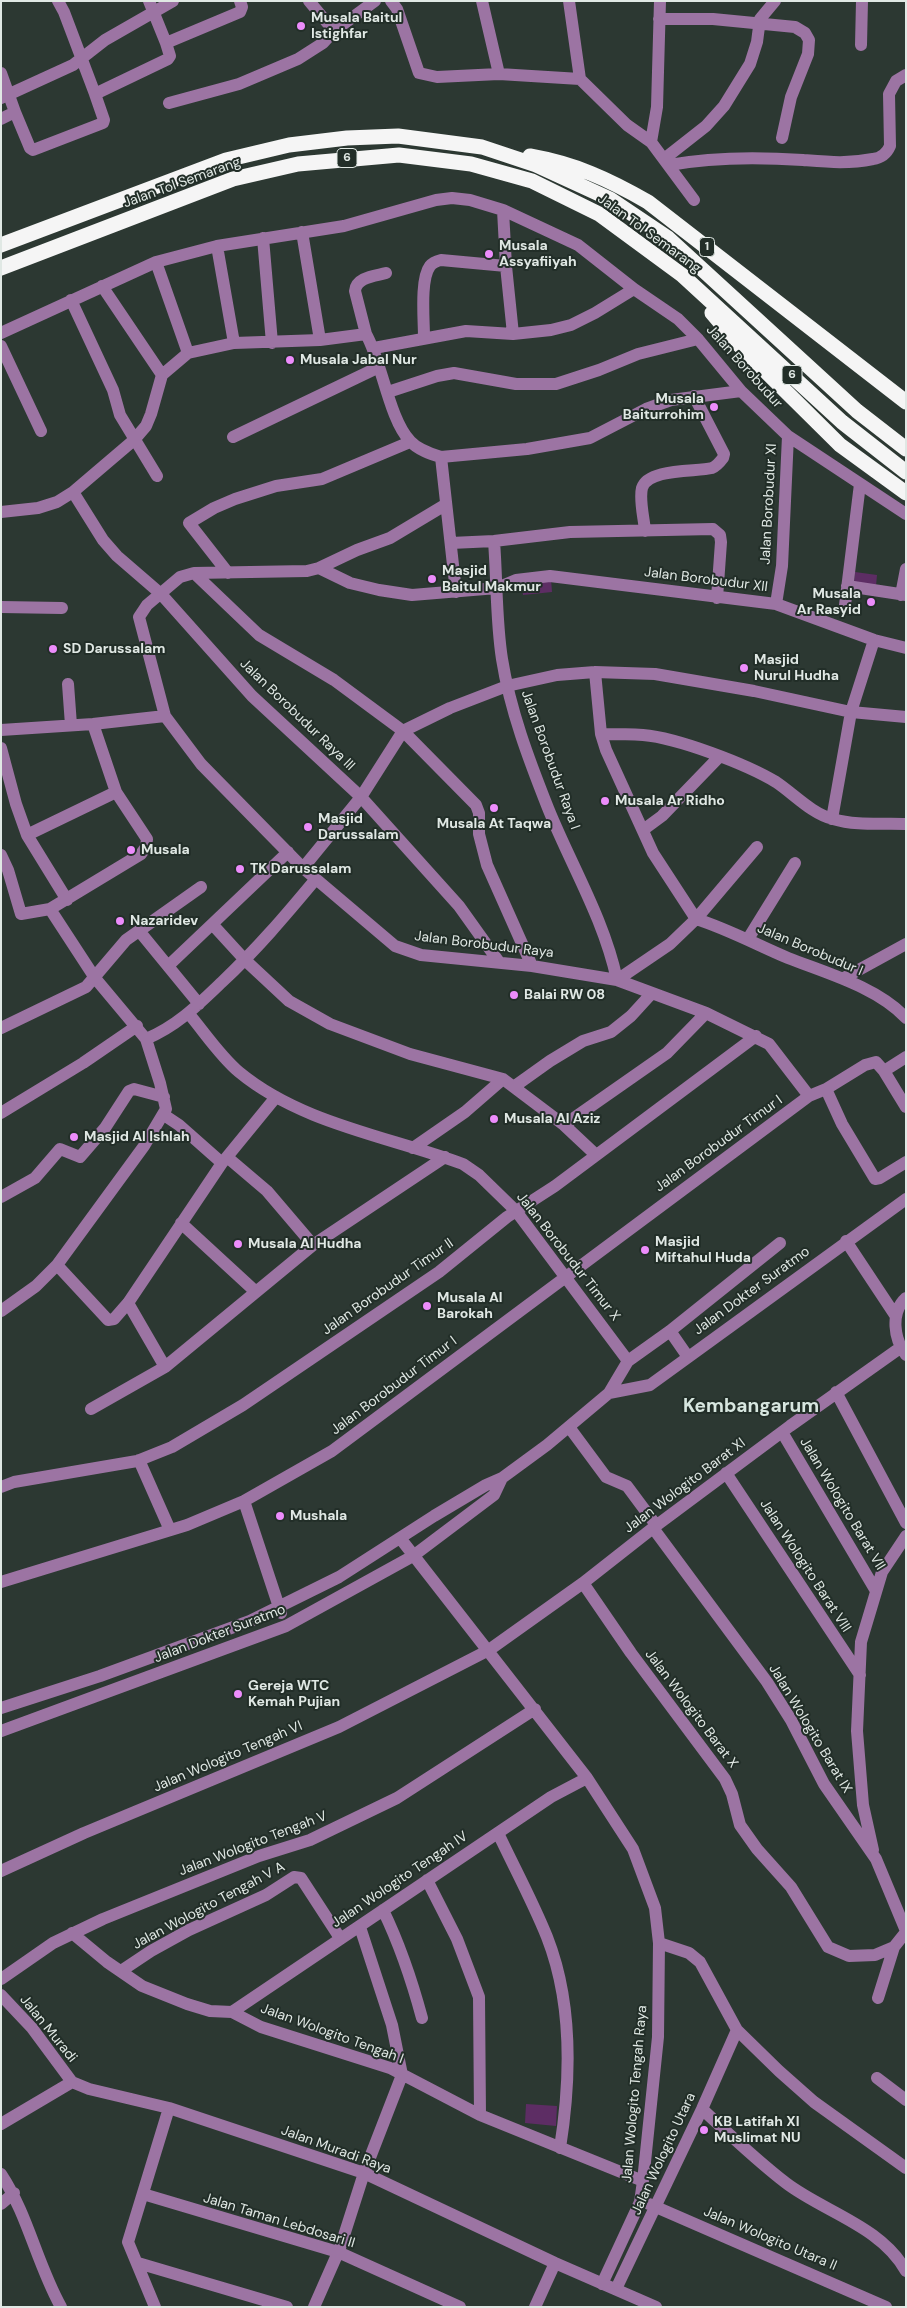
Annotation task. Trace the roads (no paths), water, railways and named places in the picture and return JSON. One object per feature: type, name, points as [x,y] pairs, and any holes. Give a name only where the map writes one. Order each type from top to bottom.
[{"type":"highway","name":"Jalan Tol Semarang","points":[[1,245],[226,160],[288,145],[347,138],[398,136],[482,147],[536,165],[610,199],[668,238],[857,410],[906,449]]},
{"type":"highway","name":"1","points":[[482,147],[556,161],[607,178],[648,202],[906,402]]},
{"type":"highway","name":"Jalan Tol Semarang","points":[[1,268],[233,179],[298,164],[399,155],[470,164],[532,181],[599,214],[682,274],[842,422],[906,472]]},
{"type":"highway","points":[[682,274],[738,345],[840,445],[906,493]]},
{"type":"street","points":[[1,73],[5,96],[15,112],[30,148],[33,150],[102,123],[104,120],[95,94],[58,1]]},
{"type":"street","points":[[5,96],[73,65],[152,6],[173,1]]},
{"type":"street","points":[[166,43],[240,12],[242,7],[240,1]]},
{"type":"street","points":[[309,1],[334,31]]},
{"type":"street","points":[[169,103],[239,84],[298,59],[322,43],[334,31],[375,1]]},
{"type":"street","points":[[391,1],[398,8],[419,73],[437,77],[499,74],[580,79]]},
{"type":"street","points":[[482,1],[499,74]]},
{"type":"street","points":[[569,1],[580,79],[627,125],[651,142],[694,200]]},
{"type":"street","points":[[651,142],[657,107],[660,1]]},
{"type":"street","points":[[666,162],[706,126],[724,106],[750,64],[760,19],[775,1]]},
{"type":"street","points":[[861,45],[862,1]]},
{"type":"street","points":[[95,94],[168,59],[170,56],[152,6]]},
{"type":"street","points":[[659,18],[713,19],[795,27],[805,33],[809,40],[808,54],[791,97],[782,138]]},
{"type":"street","points":[[666,162],[746,159],[839,162],[875,159],[887,153],[890,146],[889,94],[896,81],[906,75]]},
{"type":"street","points":[[1,120],[15,112]]},
{"type":"street","name":"Jalan Borobudur","points":[[1,333],[156,262],[217,246],[344,226],[444,199],[470,200],[503,210],[578,245],[634,290],[678,319],[698,338],[742,390],[788,436],[906,514]]},
{"type":"street","points":[[503,210],[506,266],[513,334]]},
{"type":"street","points":[[302,232],[320,340]]},
{"type":"street","points":[[263,238],[272,342]]},
{"type":"street","points":[[217,246],[234,343]]},
{"type":"street","points":[[424,338],[424,292],[427,273],[434,263],[441,260],[506,266]]},
{"type":"street","points":[[156,262],[188,353]]},
{"type":"street","points":[[386,273],[359,281],[356,285],[355,291],[366,334],[374,348],[400,425],[410,442],[426,452],[441,457],[526,449],[590,438],[646,409],[671,400],[742,390]]},
{"type":"street","points":[[102,286],[162,375]]},
{"type":"street","points":[[374,348],[466,331],[513,334],[551,330],[571,325],[634,290]]},
{"type":"street","points":[[71,300],[112,390],[120,416],[157,476]]},
{"type":"street","points":[[1,512],[16,512],[38,508],[57,502],[73,492],[134,440],[146,426],[162,375],[188,353],[234,343],[320,340],[366,334]]},
{"type":"street","points":[[388,392],[437,376],[454,373],[516,384],[556,384],[599,370],[638,354],[698,338]]},
{"type":"street","points":[[1,346],[41,431]]},
{"type":"street","points":[[233,438],[379,367]]},
{"type":"street","points":[[645,531],[641,494],[643,486],[648,480],[679,471],[713,467],[723,458],[694,396]]},
{"type":"street","name":"Jalan Borobudur XI","points":[[776,604],[782,566],[788,436]]},
{"type":"street","points":[[228,573],[189,523],[214,508],[235,499],[276,486],[322,479],[410,442]]},
{"type":"street","points":[[441,457],[456,592]]},
{"type":"street","points":[[845,605],[860,484]]},
{"type":"street","name":"Jalan Borobudur Raya III","points":[[73,492],[103,540],[117,556],[161,594],[252,696],[361,797],[459,906],[499,962]]},
{"type":"street","points":[[161,594],[180,577],[194,573],[307,571],[319,568],[357,550],[390,538],[445,505]]},
{"type":"street","points":[[451,543],[494,541],[570,532],[713,529],[717,532],[721,542],[717,598]]},
{"type":"street","name":"Jalan Borobudur Raya I","points":[[494,541],[501,656],[507,686],[518,724],[548,808],[582,881],[614,964],[618,980]]},
{"type":"street","name":"Jalan Borobudur XII","points":[[319,568],[350,583],[412,595],[497,588],[516,580],[550,576],[776,604],[874,640],[906,648]]},
{"type":"street","points":[[847,586],[904,595],[906,569]]},
{"type":"street","points":[[194,573],[259,635],[334,680],[403,731],[476,805],[479,813],[479,834],[487,865],[532,966]]},
{"type":"street","name":"Jalan Borobudur Raya","points":[[161,594],[139,616],[165,716],[201,764],[303,868],[384,938],[400,948],[420,954],[532,966],[618,980],[706,1013],[756,1036],[769,1044],[808,1096]]},
{"type":"street","points":[[1,607],[62,608]]},
{"type":"street","points":[[832,819],[850,712],[874,640]]},
{"type":"street","points":[[595,672],[601,734],[606,750],[653,853],[696,918]]},
{"type":"street","points":[[303,868],[361,797],[403,731],[450,708],[507,686],[556,675],[595,672],[655,674],[754,691],[850,712],[906,717]]},
{"type":"street","points":[[68,684],[71,725]]},
{"type":"street","points":[[1,730],[93,724],[165,716]]},
{"type":"street","points":[[1,856],[8,870],[21,914],[50,909],[141,854],[146,847],[146,839],[116,792],[93,724]]},
{"type":"street","points":[[601,734],[644,735],[675,740],[751,770],[775,782],[812,809],[832,819],[906,824]]},
{"type":"street","points":[[1,748],[3,767],[27,835],[66,900]]},
{"type":"street","points":[[643,830],[662,816],[719,757]]},
{"type":"street","points":[[27,835],[116,792]]},
{"type":"street","points":[[618,980],[670,944],[696,918],[757,846]]},
{"type":"street","points":[[168,966],[288,852]]},
{"type":"street","points":[[748,940],[795,863]]},
{"type":"street","points":[[146,1038],[164,1031],[200,1004],[265,940],[315,880]]},
{"type":"street","points":[[1,1028],[77,993],[95,978],[119,946],[201,887]]},
{"type":"street","points":[[1,1311],[36,1286],[57,1265],[81,1234],[164,1115],[166,1109],[146,1038],[95,978],[50,909]]},
{"type":"street","name":"Jalan Borobudur I","points":[[696,918],[787,957],[844,978],[885,1002],[906,1018]]},
{"type":"street","points":[[213,925],[245,960],[289,1001],[330,1024],[410,1054],[502,1079],[515,1086],[564,1125],[596,1155]]},
{"type":"street","points":[[140,932],[200,1004]]},
{"type":"street","points":[[844,978],[906,944]]},
{"type":"street","points":[[515,1086],[550,1061],[583,1041],[611,1032],[631,1016],[652,993]]},
{"type":"street","points":[[564,1125],[667,1053],[706,1013]]},
{"type":"street","name":"Jalan Borobudur Timur X","points":[[189,1014],[238,1071],[276,1097],[341,1125],[445,1157],[463,1164],[479,1175],[516,1211],[628,1361]]},
{"type":"street","points":[[1,1113],[83,1063],[137,1026]]},
{"type":"street","name":"Jalan Borobudur Timur II","points":[[1,1487],[14,1482],[139,1460],[172,1447],[244,1405],[439,1272],[516,1211],[596,1155],[756,1036]]},
{"type":"street","points":[[906,1057],[884,1071],[906,1107]]},
{"type":"street","name":"Jalan Borobudur Timur I","points":[[1,1582],[170,1530],[244,1501],[332,1451],[431,1376],[567,1278],[641,1219],[808,1096],[826,1089],[870,1063],[876,1062],[884,1071]]},
{"type":"street","points":[[413,1148],[464,1112],[502,1079]]},
{"type":"street","points":[[826,1089],[842,1124],[875,1179],[880,1178],[906,1162]]},
{"type":"street","points":[[1,1196],[35,1178],[60,1150],[80,1157],[105,1128],[131,1090],[164,1097]]},
{"type":"street","points":[[57,1265],[108,1320],[114,1319],[128,1303],[224,1160],[276,1097]]},
{"type":"street","points":[[164,1115],[268,1191],[313,1244]]},
{"type":"street","points":[[91,1409],[165,1366],[313,1244],[445,1157]]},
{"type":"street","name":"Jalan Dokter Suratmo","points":[[609,1393],[650,1385],[906,1199]]},
{"type":"street","points":[[181,1223],[256,1292]]},
{"type":"street","points":[[846,1241],[895,1315],[903,1352]]},
{"type":"street","name":"Jalan Dokter Suratmo","points":[[1,1708],[231,1628],[279,1607],[339,1577],[477,1490],[502,1478],[569,1427],[609,1393],[628,1361],[670,1332],[780,1244]]},
{"type":"street","points":[[895,1315],[900,1304],[906,1298]]},
{"type":"street","points":[[128,1303],[165,1366]]},
{"type":"street","points":[[670,1332],[688,1357]]},
{"type":"street","name":"Jalan Wologito Barat XI","points":[[489,1650],[583,1583],[654,1527],[836,1392],[903,1352]]},
{"type":"street","points":[[836,1392],[906,1523]]},
{"type":"street","name":"Jalan Wologito Barat IX","points":[[569,1427],[606,1477],[627,1486],[654,1527],[767,1682],[791,1720],[824,1784],[876,1859],[906,1932],[894,1947],[878,1998]]},
{"type":"street","name":"Jalan Wologito Barat VII","points":[[782,1432],[876,1591]]},
{"type":"street","points":[[139,1460],[170,1530]]},
{"type":"street","name":"Jalan Wologito Barat VIII","points":[[726,1473],[860,1675]]},
{"type":"street","name":"Jalan Dokter Suratmo","points":[[1,1731],[286,1626],[414,1556],[494,1495],[502,1478]]},
{"type":"street","points":[[244,1501],[286,1626]]},
{"type":"street","points":[[876,1859],[863,1806],[856,1731],[861,1642],[882,1572],[906,1536]]},
{"type":"street","name":"Jalan Wologito Tengah Raya","points":[[400,1538],[587,1778],[632,1849],[655,1908],[659,1943],[658,2037],[643,2181],[640,2202],[602,2284]]},
{"type":"street","name":"Jalan Wologito Barat X","points":[[583,1583],[631,1653],[725,1779],[732,1794],[740,1825],[757,1849],[791,1887],[828,1947],[849,1956],[875,1955],[894,1947]]},
{"type":"street","name":"Jalan Wologito Tengah VI","points":[[1,1871],[84,1834],[339,1727],[489,1650]]},
{"type":"street","points":[[55,1690],[62,1709]]},
{"type":"street","name":"Jalan Wologito Tengah V","points":[[1,1979],[31,1957],[72,1934],[259,1856],[310,1840],[397,1798],[535,1709]]},
{"type":"street","name":"Jalan Wologito Tengah IV","points":[[232,2012],[551,1797],[587,1778]]},
{"type":"street","points":[[498,1833],[547,1937],[559,1974],[566,2020],[567,2100],[560,2148]]},
{"type":"street","name":"Jalan Wologito Tengah V A","points":[[121,1971],[151,1951],[189,1930],[266,1895],[294,1877],[302,1878],[340,1938]]},
{"type":"street","points":[[427,1880],[456,1939],[479,1997],[480,2115]]},
{"type":"street","points":[[383,1910],[400,1949],[422,2018]]},
{"type":"street","points":[[314,2307],[338,2252],[364,2173],[402,2075],[392,2026],[360,1927]]},
{"type":"street","name":"Jalan Wologito Tengah I","points":[[72,1934],[142,1986],[186,2004],[210,2011],[232,2012],[261,2027],[390,2068],[480,2115],[643,2181]]},
{"type":"street","points":[[659,1943],[689,1953],[700,1962],[737,2030],[814,2102],[906,2168]]},
{"type":"street","name":"Jalan Muradi","points":[[1,1996],[32,2028],[72,2082]]},
{"type":"street","name":"Jalan Wologito Utara","points":[[623,2307],[622,2292],[656,2206],[737,2030]]},
{"type":"street","points":[[876,2078],[906,2100]]},
{"type":"street","points":[[1,2124],[72,2082]]},
{"type":"street","name":"Jalan Muradi Raya","points":[[72,2082],[89,2089],[169,2108],[364,2173],[602,2284],[656,2307]]},
{"type":"street","points":[[155,2307],[128,2242],[169,2108]]},
{"type":"street","points":[[702,2109],[786,2183],[869,2232],[906,2271]]},
{"type":"street","points":[[1,2174],[14,2194],[49,2285],[61,2307]]},
{"type":"street","points":[[1,2204],[14,2194]]},
{"type":"street","name":"Jalan Taman Lebdosari II","points":[[143,2194],[338,2252],[460,2307]]},
{"type":"street","name":"Jalan Wologito Utara II","points":[[640,2202],[656,2206],[886,2307]]},
{"type":"street","points":[[535,2307],[555,2262]]},
{"type":"street","points":[[138,2263],[287,2307]]},
{"type":"place","name":"Musala Baitul Istighfar","points":[[301,26]]},
{"type":"place","name":"Musala Assyafiiyah","points":[[489,254]]},
{"type":"place","name":"Musala Jabal Nur","points":[[290,360]]},
{"type":"place","name":"Musala Baiturrohim","points":[[714,407]]},
{"type":"place","name":"Masjid Baitul Makmur","points":[[432,579]]},
{"type":"place","name":"Musala Ar Rasyid","points":[[871,602]]},
{"type":"place","name":"SD Darussalam","points":[[53,649]]},
{"type":"place","name":"Masjid Nurul Hudha","points":[[744,668]]},
{"type":"place","name":"Musala Ar Ridho","points":[[605,801]]},
{"type":"place","name":"Musala At Taqwa","points":[[494,808]]},
{"type":"place","name":"Masjid Darussalam","points":[[308,827]]},
{"type":"place","name":"Musala","points":[[131,850]]},
{"type":"place","name":"TK Darussalam","points":[[240,869]]},
{"type":"place","name":"Nazaridev","points":[[120,921]]},
{"type":"place","name":"Balai RW 08","points":[[514,995]]},
{"type":"place","name":"Musala Al Aziz","points":[[494,1119]]},
{"type":"place","name":"Masjid Al Ishlah","points":[[74,1137]]},
{"type":"place","name":"Musala Al Hudha","points":[[238,1244]]},
{"type":"place","name":"Masjid Miftahul Huda","points":[[645,1250]]},
{"type":"place","name":"Musala Al Barokah","points":[[427,1306]]},
{"type":"place","name":"Mushala","points":[[280,1516]]},
{"type":"place","name":"Gereja WTC Kemah Pujian","points":[[238,1694]]},
{"type":"place","name":"KB Latifah XI Muslimat NU","points":[[704,2130]]},
{"type":"district","name":"Kembangarum","points":[[751,1407]]}]
